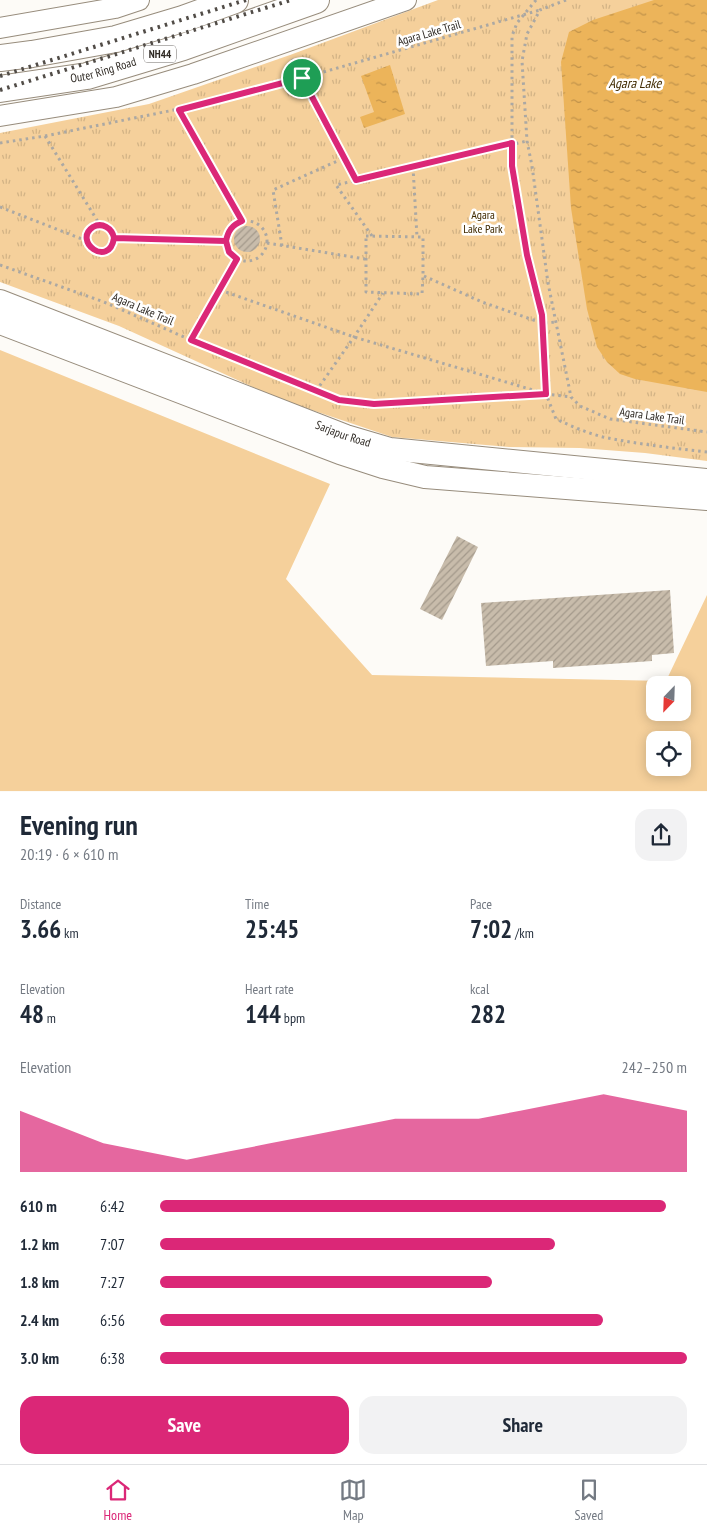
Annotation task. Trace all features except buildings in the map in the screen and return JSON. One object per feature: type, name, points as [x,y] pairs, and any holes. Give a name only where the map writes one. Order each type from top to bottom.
[{"type":"highway","name":"NH44","points":[[0,58],[116,39],[183,19],[235,0]]},
{"type":"highway","name":"Outer Ring Road","points":[[0,89],[87,76],[183,47],[316,0]]},
{"type":"main road","name":"Sarjapur Road","points":[[0,301],[346,436],[390,448],[707,480]]},
{"type":"main road","name":"Sarjapur Road","points":[[0,323],[340,453],[383,467],[425,477],[707,499]]},
{"type":"street","points":[[0,28],[115,8],[140,0]]},
{"type":"street","points":[[0,116],[116,97],[193,74],[406,0]]},
{"type":"path","points":[[536,0],[517,23],[512,36],[512,166],[527,255],[542,315],[546,394],[556,419],[580,430],[655,446],[707,452]]},
{"type":"path","name":"Agara Lake Trail","points":[[0,143],[179,110],[302,78],[524,15],[566,0]]},
{"type":"path","points":[[540,10],[527,34],[522,61],[527,141],[548,283],[570,397]]},
{"type":"path","points":[[283,43],[356,180]]},
{"type":"path","points":[[179,110],[242,221]]},
{"type":"path","points":[[0,207],[87,241],[92,249],[100,252],[104,252],[112,246],[113,234],[108,228],[100,225],[45,136]]},
{"type":"path","points":[[372,236],[336,185],[527,141]]},
{"type":"path","points":[[282,246],[273,190],[344,158]]},
{"type":"path","points":[[413,167],[417,237]]},
{"type":"path","points":[[242,221],[248,221],[260,226],[267,237],[265,250],[256,259],[244,261],[237,259],[229,252],[226,241],[227,235],[230,228],[242,221]]},
{"type":"path","points":[[87,241],[90,230],[100,225]]},
{"type":"path","points":[[366,236],[372,236],[423,238],[422,294],[366,292],[366,236]]},
{"type":"path","points":[[114,238],[226,241]]},
{"type":"path","points":[[267,244],[366,259]]},
{"type":"path","points":[[191,340],[237,259]]},
{"type":"path","name":"Agara Lake Trail","points":[[0,265],[104,302],[191,340],[339,400],[374,404],[546,394],[570,397],[580,406],[610,419],[707,432]]},
{"type":"path","points":[[423,276],[482,302],[542,323],[556,322]]},
{"type":"path","points":[[220,290],[354,337],[546,394]]},
{"type":"path","points":[[316,391],[383,293]]},
{"type":"green space","name":"Agara Lake Park","points":[[438,0],[707,0],[707,461],[645,453],[580,448],[509,447],[392,437],[279,399],[119,326],[0,282],[0,133],[149,104],[290,55]]},
{"type":"green space","points":[[0,350],[330,484],[286,579],[372,675],[646,681],[646,721],[691,721],[691,676],[668,676],[707,595],[707,791],[0,791]]},
{"type":"water","name":"Agara Lake","points":[[654,0],[707,0],[707,392],[635,379],[620,374],[607,362],[597,347],[587,309],[571,208],[561,62],[569,32],[593,20]]},
{"type":"water","points":[[390,65],[405,114],[364,128],[360,117],[374,112],[361,76]]},
{"type":"railway","points":[[0,76],[246,0]]},
{"type":"railway","points":[[0,90],[291,0]]},
{"type":"route","points":[[302,78],[179,110],[242,221],[230,228],[226,241],[114,238],[111,230],[100,225],[90,230],[87,238],[89,246],[96,251],[104,252],[112,246],[114,238],[170,240],[226,241],[229,252],[237,259],[191,340],[339,400],[374,404],[546,394],[542,315],[527,255],[512,166],[512,143],[356,180],[302,78]]}]
